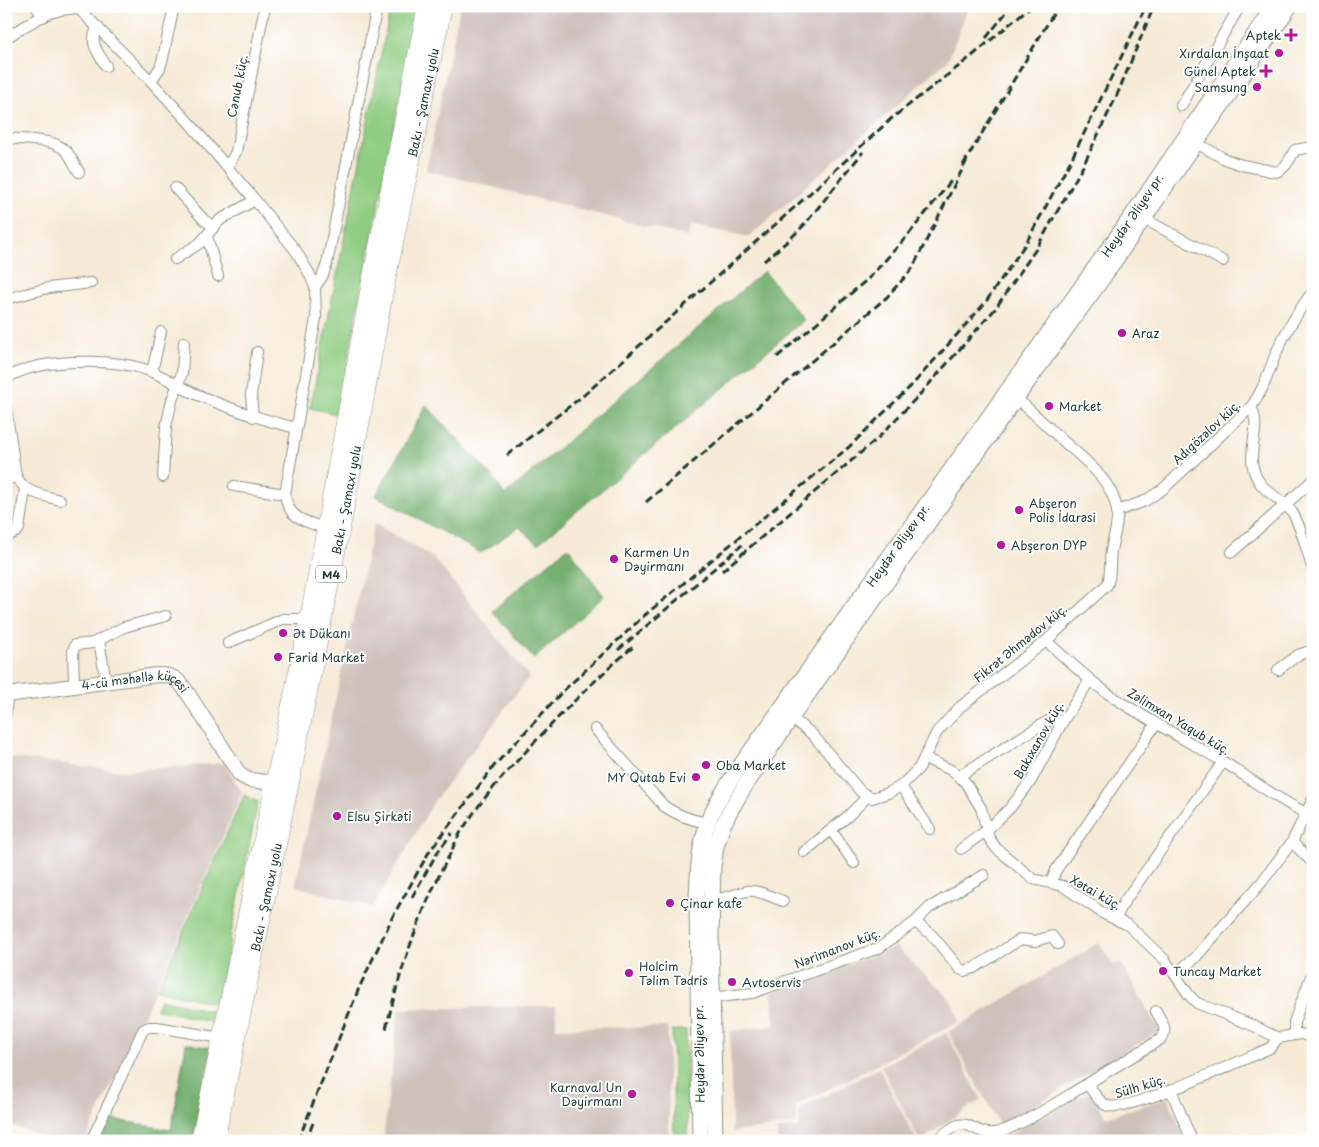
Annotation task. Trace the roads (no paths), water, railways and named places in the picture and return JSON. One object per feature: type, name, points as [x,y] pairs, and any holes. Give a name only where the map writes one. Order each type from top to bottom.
[{"type":"highway","name":"Bakı - Şamaxı yolu","points":[[200,1141],[309,619],[371,282],[427,6]]},
{"type":"highway","name":"Bakı - Şamaxı yolu","points":[[214,1141],[292,773],[346,502],[385,286],[443,6]]},
{"type":"main road","name":"Heydər Əliyev pr.","points":[[715,1141],[711,899],[716,847],[722,826],[743,789],[1274,6]]},
{"type":"main road","name":"Heydər Əliyev pr.","points":[[700,1141],[698,864],[708,823],[718,800],[743,762],[1012,394],[1144,219],[1290,6]]},
{"type":"street","points":[[36,6],[43,17]]},
{"type":"street","points":[[151,81],[161,63],[174,6]]},
{"type":"street","name":"Cənub küç.","points":[[227,167],[236,152],[265,6]]},
{"type":"street","points":[[315,287],[322,277],[327,264],[377,6]]},
{"type":"street","points":[[1181,106],[1240,6]]},
{"type":"street","points":[[6,38],[43,17],[63,9],[82,8],[192,126],[256,200],[296,251],[315,287],[316,318],[285,494],[289,509],[294,515],[327,528]]},
{"type":"street","points":[[98,27],[93,39],[94,46],[106,66]]},
{"type":"street","points":[[6,138],[53,143],[67,152],[80,172]]},
{"type":"street","points":[[1196,143],[1227,160],[1276,172],[1285,166],[1295,150],[1312,147]]},
{"type":"street","points":[[175,188],[204,220],[213,226]]},
{"type":"street","points":[[175,259],[200,243],[220,220],[256,200]]},
{"type":"street","points":[[1144,219],[1223,262]]},
{"type":"street","points":[[206,236],[218,276]]},
{"type":"street","points":[[6,300],[48,288],[92,283]]},
{"type":"street","name":"Adıgözəlov küç.","points":[[1117,511],[1145,501],[1163,489],[1251,407],[1261,390],[1292,320],[1313,291]]},
{"type":"street","points":[[152,372],[161,332]]},
{"type":"street","points":[[163,477],[166,427],[183,362],[184,342]]},
{"type":"street","points":[[253,417],[251,395],[258,352]]},
{"type":"street","points":[[6,379],[16,372],[30,368],[69,362],[110,363],[141,368],[253,417],[296,428]]},
{"type":"street","name":"Fikrət Əhmədov küç.","points":[[867,797],[876,797],[901,786],[912,776],[924,758],[937,732],[960,707],[1046,641],[1107,585],[1110,575],[1110,555],[1117,529],[1117,511],[1114,499],[1102,478],[1012,394]]},
{"type":"street","points":[[6,407],[11,479],[34,493],[60,500]]},
{"type":"street","points":[[1251,407],[1255,414],[1256,422],[1251,456],[1255,474],[1266,491],[1294,516],[1313,570]]},
{"type":"street","points":[[1232,552],[1313,480]]},
{"type":"street","points":[[234,486],[285,494]]},
{"type":"street","points":[[9,535],[16,532],[19,528],[25,489]]},
{"type":"street","points":[[74,685],[73,651],[75,645],[99,641],[124,627],[166,616]]},
{"type":"street","points":[[228,644],[283,619],[309,619]]},
{"type":"street","points":[[99,641],[106,681]]},
{"type":"street","name":"Zəlimxan Yaqub küç.","points":[[1046,641],[1090,680],[1110,694],[1156,724],[1223,762],[1289,805],[1306,813]]},
{"type":"street","points":[[1278,670],[1298,655],[1313,650]]},
{"type":"street","name":"4-cü məhəllə küçesi","points":[[7,695],[157,675],[172,676],[187,692],[240,775],[249,780],[275,783]]},
{"type":"street","name":"Bakıxanov küç.","points":[[961,849],[987,830],[1010,808],[1031,781],[1063,721],[1090,680]]},
{"type":"street","points":[[6,713],[7,695]]},
{"type":"street","points":[[791,718],[812,734],[867,797],[804,852]]},
{"type":"street","points":[[959,776],[1045,722],[1056,719],[1063,721]]},
{"type":"street","points":[[1051,883],[1056,870],[1156,724]]},
{"type":"street","points":[[595,729],[664,806],[690,820],[708,823]]},
{"type":"street","name":"Xətai küç.","points":[[924,758],[951,770],[959,776],[981,808],[989,838],[996,848],[1028,876],[1039,882],[1062,886],[1104,914],[1116,918],[1134,930],[1165,960],[1189,995],[1197,1003],[1278,1038]]},
{"type":"street","points":[[1116,918],[1124,902],[1223,762]]},
{"type":"street","points":[[901,786],[930,829]]},
{"type":"street","points":[[1175,974],[1202,950],[1261,883],[1292,842],[1313,799]]},
{"type":"street","points":[[831,830],[854,863]]},
{"type":"street","points":[[1292,842],[1313,863]]},
{"type":"street","name":"Nərimanov küç.","points":[[712,998],[752,993],[853,958],[888,942],[915,922],[929,908],[984,876]]},
{"type":"street","points":[[711,899],[754,891],[783,902]]},
{"type":"street","points":[[915,922],[931,934],[960,969],[964,971],[974,968],[1021,939],[1035,941],[1052,936],[1058,944]]},
{"type":"street","points":[[1294,1034],[1294,1022],[1313,971]]},
{"type":"street","points":[[936,1141],[956,1126],[962,1124],[983,1133],[1000,1131],[1038,1113],[1088,1084],[1161,1039],[1165,1034],[1165,1027],[1156,1011]]},
{"type":"street","points":[[91,1141],[143,1030],[149,1027],[156,1027],[221,1038]]},
{"type":"street","points":[[1278,1038],[1294,1034],[1304,1034],[1313,1038]]},
{"type":"street","name":"Sülh küç.","points":[[1088,1084],[1105,1105],[1123,1106],[1171,1090],[1270,1048],[1278,1038]]},
{"type":"street","points":[[1171,1090],[1192,1141]]},
{"type":"railway","points":[[986,38],[1009,6]]},
{"type":"railway","points":[[887,123],[972,56],[1031,6]]},
{"type":"railway","points":[[963,165],[1058,6]]},
{"type":"railway","points":[[298,1141],[359,988],[393,916],[429,852],[494,766],[562,692],[645,615],[849,447],[914,383],[985,303],[1026,243],[1071,160],[1146,6]]},
{"type":"railway","points":[[722,571],[878,438],[923,391],[995,309],[1036,249],[1083,166],[1117,95],[1154,6]]},
{"type":"railway","points":[[507,455],[584,395],[892,118]]},
{"type":"railway","points":[[764,261],[805,224],[863,152]]},
{"type":"railway","points":[[646,502],[887,297],[912,269],[967,160]]},
{"type":"railway","points":[[777,357],[870,277],[909,234],[951,181]]},
{"type":"railway","points":[[618,650],[742,545]]},
{"type":"railway","points":[[386,1029],[404,962],[420,919],[458,837],[472,815],[504,775],[530,747],[580,696],[633,647]]},
{"type":"railway","points":[[412,897],[437,853],[452,833]]},
{"type":"railway","points":[[306,1141],[313,1123]]},
{"type":"place","name":"Aptek","points":[[1291,35]]},
{"type":"place","name":"Xırdalan İnşaat","points":[[1279,53]]},
{"type":"place","name":"Günel Aptek","points":[[1266,71]]},
{"type":"place","name":"Samsung","points":[[1257,87]]},
{"type":"place","name":"Araz","points":[[1122,333]]},
{"type":"place","name":"Market","points":[[1049,406]]},
{"type":"place","name":"Abşeron Polis İdarəsi","points":[[1019,510]]},
{"type":"place","name":"Abşeron DYP","points":[[1001,545]]},
{"type":"place","name":"Karmen Un Dəyirmanı","points":[[614,559]]},
{"type":"place","name":"Ət Dükanı","points":[[283,633]]},
{"type":"place","name":"Fərid Market","points":[[278,657]]},
{"type":"place","name":"Oba Market","points":[[706,765]]},
{"type":"place","name":"MY Qutab Evi","points":[[696,777]]},
{"type":"place","name":"Elsu Şirkəti","points":[[337,816]]},
{"type":"place","name":"Çinar kafe","points":[[670,903]]},
{"type":"place","name":"Tuncay Market","points":[[1163,971]]},
{"type":"place","name":"Holcim Təlim Tədris","points":[[629,973]]},
{"type":"place","name":"Avtoservis","points":[[732,982]]},
{"type":"place","name":"Karnaval Un Dəyirmanı","points":[[632,1094]]}]
